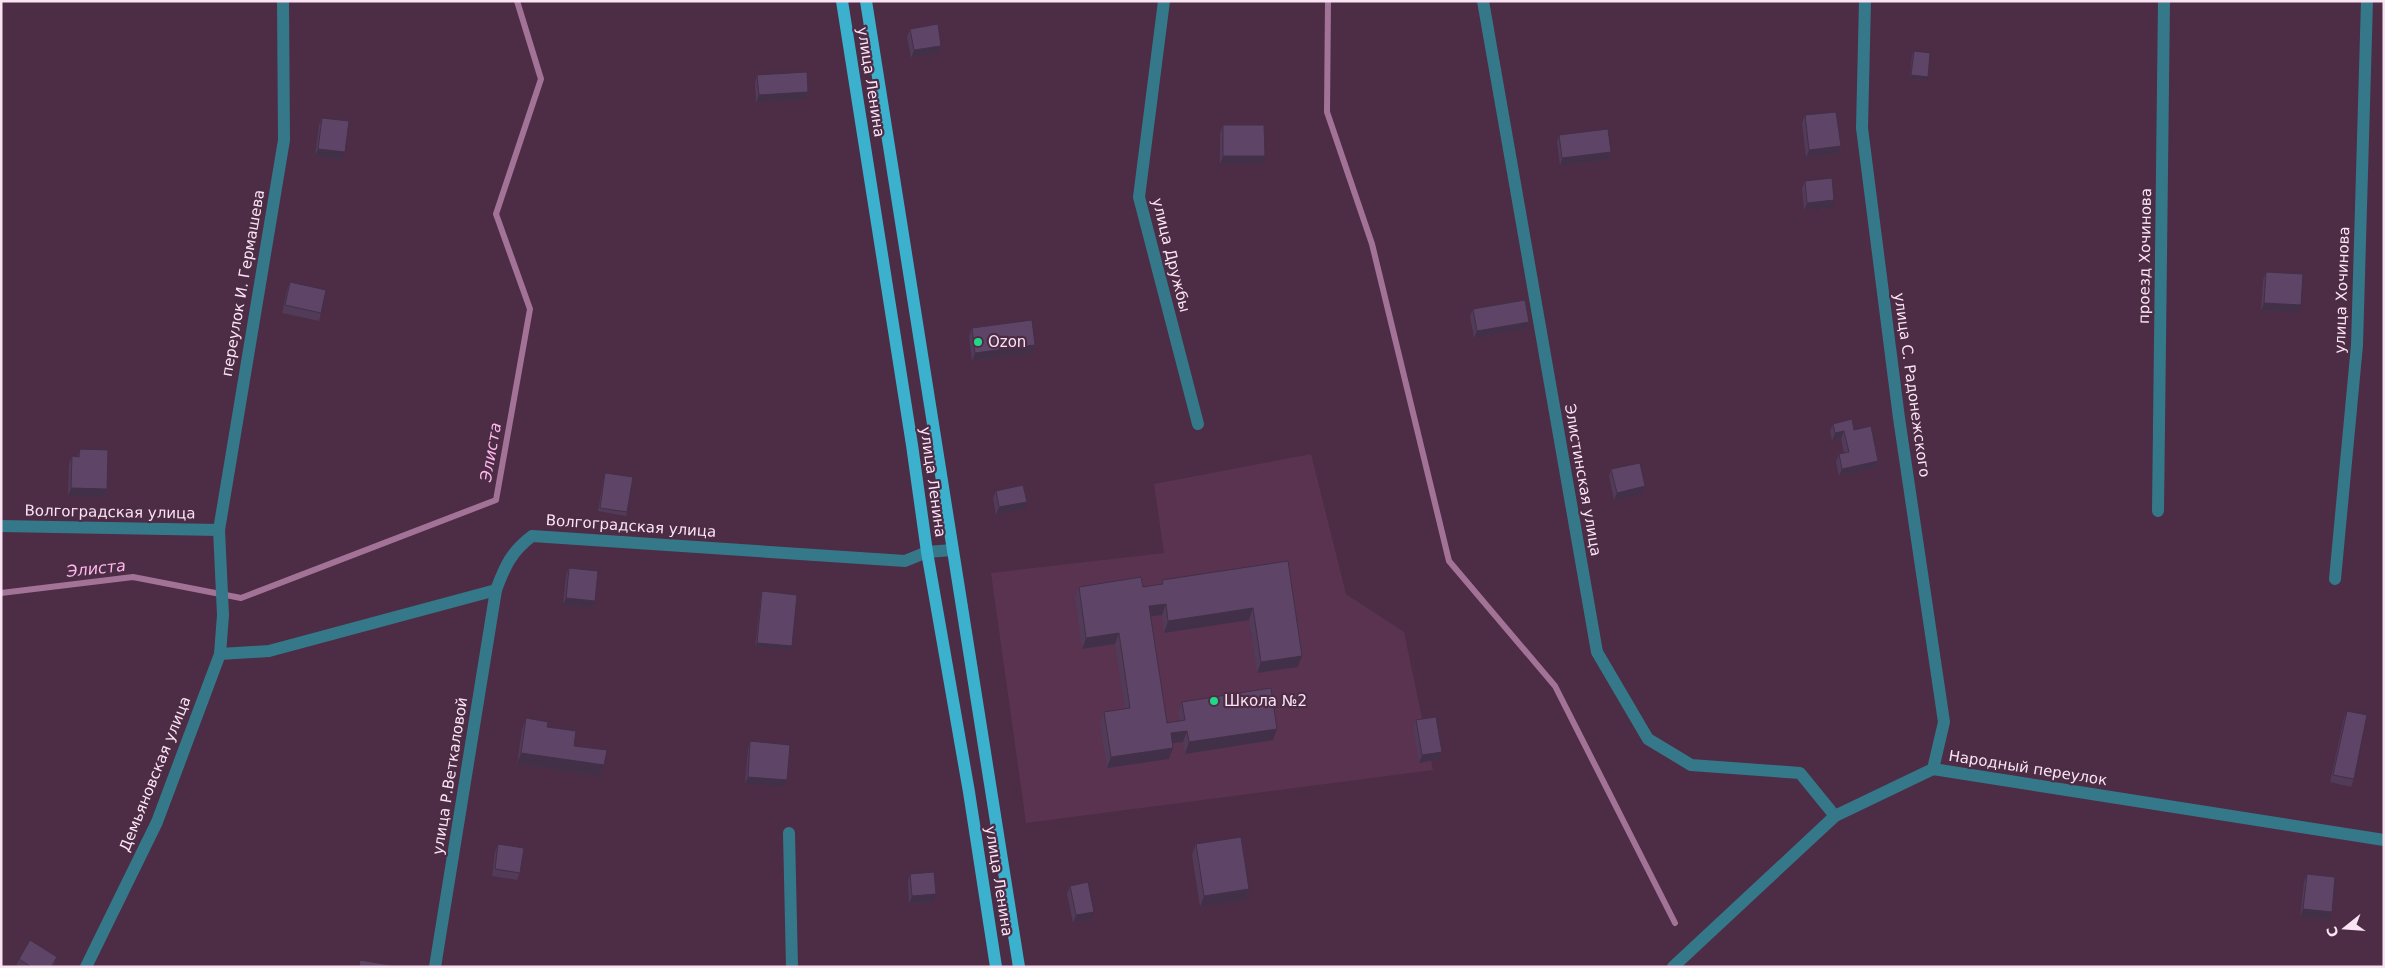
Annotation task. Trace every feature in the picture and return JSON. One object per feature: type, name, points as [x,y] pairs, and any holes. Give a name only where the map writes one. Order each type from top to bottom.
[{"type":"main road","name":"улица Ленина","points":[[842,1],[909,425],[926,552],[969,792],[996,967]]},
{"type":"main road","name":"улица Ленина","points":[[866,1],[1019,967]]},
{"type":"street","name":"переулок И. Гермашева","points":[[223,615],[219,530],[284,140],[283,1]]},
{"type":"street","name":"улица Дружбы","points":[[1164,1],[1139,197],[1198,424]]},
{"type":"street","name":"Элистинская улица","points":[[1483,1],[1597,652],[1648,739],[1691,765],[1800,773],[1835,816]]},
{"type":"street","name":"улица С. Радонежского","points":[[1865,1],[1862,128],[1899,418],[1944,722],[1933,770]]},
{"type":"street","name":"проезд Хочинова","points":[[2158,511],[2164,1]]},
{"type":"street","name":"улица Хочинова","points":[[2335,580],[2357,345],[2367,1]]},
{"type":"street","name":"Волгоградская улица","points":[[1,526],[219,530]]},
{"type":"street","name":"Волгоградская улица","points":[[496,590],[504,567],[517,548],[532,536],[904,561],[926,552]]},
{"type":"street","points":[[926,552],[952,550]]},
{"type":"street","points":[[220,654],[269,651],[496,590]]},
{"type":"street","name":"улица Р.Веткаловой","points":[[435,967],[496,590]]},
{"type":"street","name":"Демьяновская улица","points":[[86,967],[157,822],[220,654],[223,615]]},
{"type":"street","name":"Народный переулок","points":[[1680,965],[1835,816],[1933,770],[2384,840]]},
{"type":"street","points":[[788,834],[792,967]]},
{"type":"shaded area","name":"Школа №2","points":[[1311,454],[1346,594],[1404,632],[1433,770],[1026,823],[991,573],[1164,553],[1154,484]]},
{"type":"building","points":[[938,24],[941,46],[914,50],[910,29]]},
{"type":"building","points":[[1914,51],[1930,53],[1928,77],[1911,75]]},
{"type":"building","points":[[807,72],[808,92],[759,95],[757,75]]},
{"type":"building","points":[[1836,112],[1841,146],[1809,150],[1805,115]]},
{"type":"building","points":[[322,118],[349,121],[345,152],[318,149]]},
{"type":"building","points":[[1223,125],[1264,125],[1265,156],[1223,156]]},
{"type":"building","points":[[1608,129],[1611,152],[1562,158],[1559,135]]},
{"type":"building","points":[[1832,178],[1834,200],[1807,203],[1805,181]]},
{"type":"building","points":[[2266,272],[2303,274],[2301,305],[2264,303]]},
{"type":"building","points":[[290,282],[326,290],[321,313],[285,305]]},
{"type":"building","points":[[1525,300],[1529,322],[1477,331],[1473,309]]},
{"type":"building","points":[[1032,320],[1035,345],[975,353],[972,328]]},
{"type":"building","points":[[1852,419],[1854,430],[1871,426],[1878,461],[1842,469],[1839,454],[1849,452],[1844,431],[1835,433],[1833,424]]},
{"type":"building","points":[[80,449],[108,450],[107,489],[71,488],[72,456],[79,457]]},
{"type":"building","points":[[1640,463],[1645,486],[1617,493],[1611,469]]},
{"type":"building","points":[[605,473],[633,477],[627,512],[600,508]]},
{"type":"building","points":[[1023,485],[1027,502],[999,507],[996,491]]},
{"type":"building","points":[[1288,561],[1302,656],[1261,662],[1253,608],[1168,621],[1166,604],[1149,606],[1167,723],[1185,720],[1182,702],[1271,688],[1277,729],[1189,742],[1187,731],[1171,733],[1173,748],[1111,757],[1104,712],[1130,708],[1119,633],[1086,638],[1079,587],[1141,577],[1143,587],[1163,584],[1162,580]]},
{"type":"building","points":[[569,568],[598,571],[595,601],[566,598]]},
{"type":"building","points":[[762,591],[797,595],[792,646],[757,643]]},
{"type":"building","points":[[2347,711],[2367,715],[2354,779],[2333,775]]},
{"type":"building","points":[[1436,717],[1442,752],[1422,755],[1416,720]]},
{"type":"building","points":[[526,718],[548,722],[547,727],[576,731],[574,746],[607,750],[604,765],[521,753]]},
{"type":"building","points":[[750,741],[790,745],[787,780],[748,777]]},
{"type":"building","points":[[1241,837],[1249,889],[1204,896],[1196,844]]},
{"type":"building","points":[[498,844],[524,848],[520,873],[495,869]]},
{"type":"building","points":[[934,872],[936,894],[912,896],[910,874]]},
{"type":"building","points":[[2307,874],[2335,877],[2332,912],[2303,909]]},
{"type":"building","points":[[1088,882],[1094,912],[1076,915],[1070,886]]},
{"type":"building","points":[[30,940],[57,957],[51,967],[31,967],[19,959]]},
{"type":"building","points":[[360,960],[402,967],[359,967]]},
{"type":"waterway","name":"Элиста","points":[[1,593],[133,577],[241,598],[496,500],[530,309],[496,214],[541,79],[517,1]]},
{"type":"waterway","points":[[1328,1],[1327,112],[1372,244],[1449,561],[1555,686],[1675,923]]},
{"type":"place","name":"Ozon","points":[[978,342]]},
{"type":"place","name":"Школа №2","points":[[1214,701]]}]
